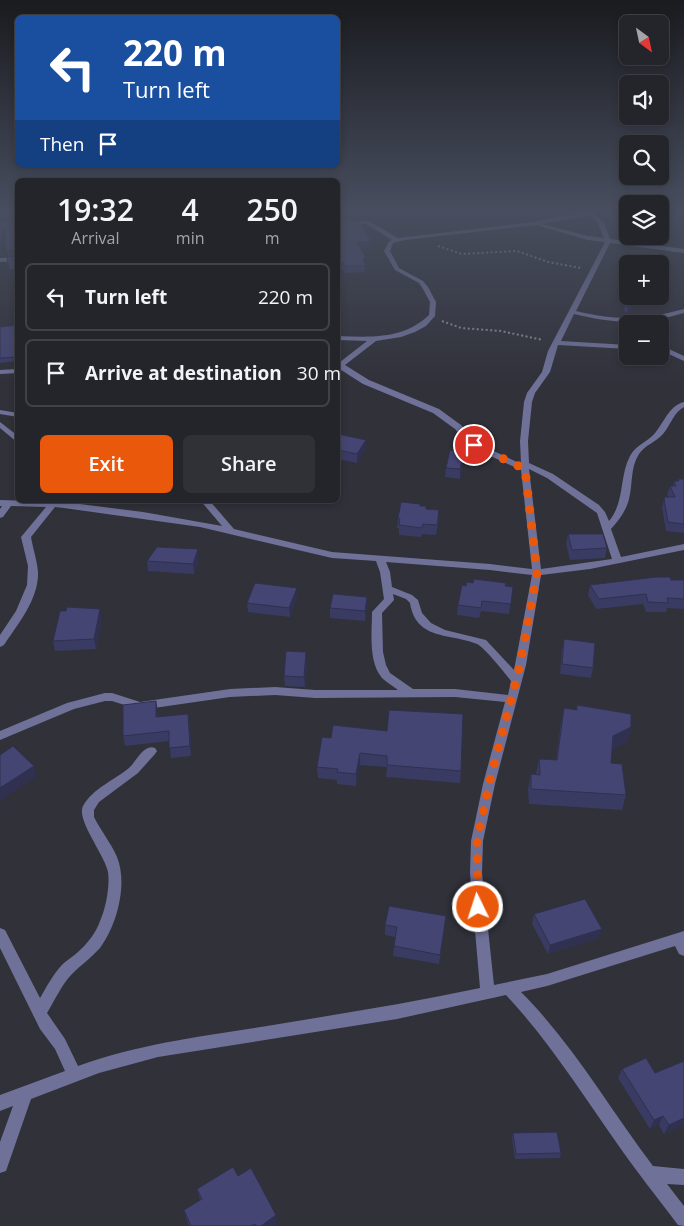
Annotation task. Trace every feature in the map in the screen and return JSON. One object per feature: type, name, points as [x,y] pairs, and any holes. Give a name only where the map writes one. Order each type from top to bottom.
[{"type":"street","points":[[340,338],[374,339],[395,336],[416,329],[432,316],[433,302],[426,288],[421,282],[396,268]]},
{"type":"street","points":[[488,992],[476,873],[477,841],[489,784],[517,680],[537,573],[525,466],[524,441],[528,402],[531,393],[546,372],[556,343],[594,269]]},
{"type":"street","points":[[573,312],[628,322],[650,321],[684,311]]},
{"type":"street","points":[[340,364],[374,339]]},
{"type":"street","points":[[556,343],[619,346]]},
{"type":"street","points":[[670,351],[684,349]]},
{"type":"street","points":[[670,351],[684,359]]},
{"type":"street","points":[[340,366],[366,382],[436,411],[458,427],[474,445],[550,476],[596,507],[601,512],[617,560]]},
{"type":"street","points":[[0,372],[15,371]]},
{"type":"street","points":[[606,530],[623,510],[631,463],[635,454],[640,447],[659,434],[670,414],[684,404]]},
{"type":"street","points":[[0,412],[15,414]]},
{"type":"street","points":[[0,424],[15,438]]},
{"type":"street","points":[[0,515],[4,503]]},
{"type":"street","points":[[42,503],[144,515],[232,532],[332,555],[490,567],[537,573],[684,548]]},
{"type":"street","points":[[207,503],[232,532]]},
{"type":"street","points":[[0,643],[23,607],[30,588],[32,565],[26,537],[52,504]]},
{"type":"street","points":[[380,559],[388,589],[387,604],[377,612],[378,652],[386,675],[410,693]]},
{"type":"street","points":[[388,589],[409,597],[415,602],[417,614],[427,626],[442,633],[477,639],[482,642],[517,680]]},
{"type":"street","points":[[0,736],[71,706],[105,697],[112,697],[140,706],[230,693],[275,691],[315,694],[456,693],[512,699]]},
{"type":"street","points":[[39,1012],[66,970],[83,957],[96,942],[107,922],[113,897],[115,874],[112,858],[94,831],[88,817],[88,809],[95,799],[134,770],[151,752]]},
{"type":"street","points":[[0,934],[45,1024],[60,1044],[74,1075]]},
{"type":"street","points":[[0,1103],[99,1066],[158,1050],[397,1012],[547,980],[683,942]]},
{"type":"street","points":[[508,988],[534,1013],[583,1078],[648,1174],[684,1219]]},
{"type":"street","points":[[0,1165],[25,1094]]},
{"type":"street","points":[[648,1174],[684,1177]]},
{"type":"path","points":[[588,268],[594,269]]},
{"type":"path","points":[[432,316],[461,328],[501,331],[556,343]]},
{"type":"building","points":[[15,325],[15,357],[0,358],[0,327]]},
{"type":"building","points":[[340,434],[366,440],[357,454],[340,450]]},
{"type":"building","points":[[450,450],[464,452],[460,469],[446,468]]},
{"type":"building","points":[[678,479],[684,479],[684,524],[668,522],[664,499],[665,497],[675,497],[670,486],[676,486],[674,481],[679,481]]},
{"type":"building","points":[[401,502],[420,504],[420,506],[426,506],[426,509],[439,510],[437,525],[423,524],[422,528],[399,525],[400,519],[398,518]]},
{"type":"building","points":[[568,534],[603,534],[607,548],[572,550]]},
{"type":"building","points":[[157,547],[198,549],[193,564],[147,561]]},
{"type":"building","points":[[656,577],[684,580],[684,599],[667,598],[668,603],[648,602],[646,594],[599,599],[590,585]]},
{"type":"building","points":[[474,579],[506,583],[505,586],[513,587],[511,604],[482,601],[481,608],[458,605],[462,585],[466,586],[467,582],[473,583]]},
{"type":"building","points":[[255,583],[297,588],[289,608],[247,603]]},
{"type":"building","points":[[333,594],[367,597],[365,611],[330,608]]},
{"type":"building","points":[[67,607],[100,609],[94,639],[53,641],[60,611],[66,611]]},
{"type":"building","points":[[564,639],[595,643],[593,668],[562,664]]},
{"type":"building","points":[[286,651],[306,652],[304,677],[284,676]]},
{"type":"building","points":[[156,701],[156,717],[188,714],[190,746],[169,748],[169,731],[123,736],[123,705]]},
{"type":"building","points":[[577,705],[631,714],[631,727],[613,736],[611,763],[622,764],[626,795],[531,789],[531,774],[540,775],[539,759],[557,760],[564,708],[577,710]]},
{"type":"building","points":[[389,710],[463,714],[461,771],[387,765],[387,756],[360,753],[356,774],[337,772],[338,769],[317,767],[322,737],[331,738],[333,725],[387,731]]},
{"type":"building","points":[[13,746],[34,766],[0,788],[0,755]]},
{"type":"building","points":[[585,899],[602,929],[550,945],[534,914]]},
{"type":"building","points":[[389,906],[446,916],[440,955],[394,946],[397,927],[385,925]]},
{"type":"building","points":[[646,1058],[655,1073],[684,1061],[684,1118],[669,1125],[663,1116],[654,1120],[622,1069]]},
{"type":"building","points":[[557,1132],[561,1153],[516,1154],[513,1133]]},
{"type":"building","points":[[233,1167],[238,1176],[251,1168],[276,1215],[261,1226],[256,1226],[255,1224],[251,1226],[191,1226],[184,1210],[202,1199],[197,1189]]},
{"type":"route","points":[[474,445],[503,461],[525,469],[537,573],[520,665],[489,784],[477,841],[478,907]]}]
